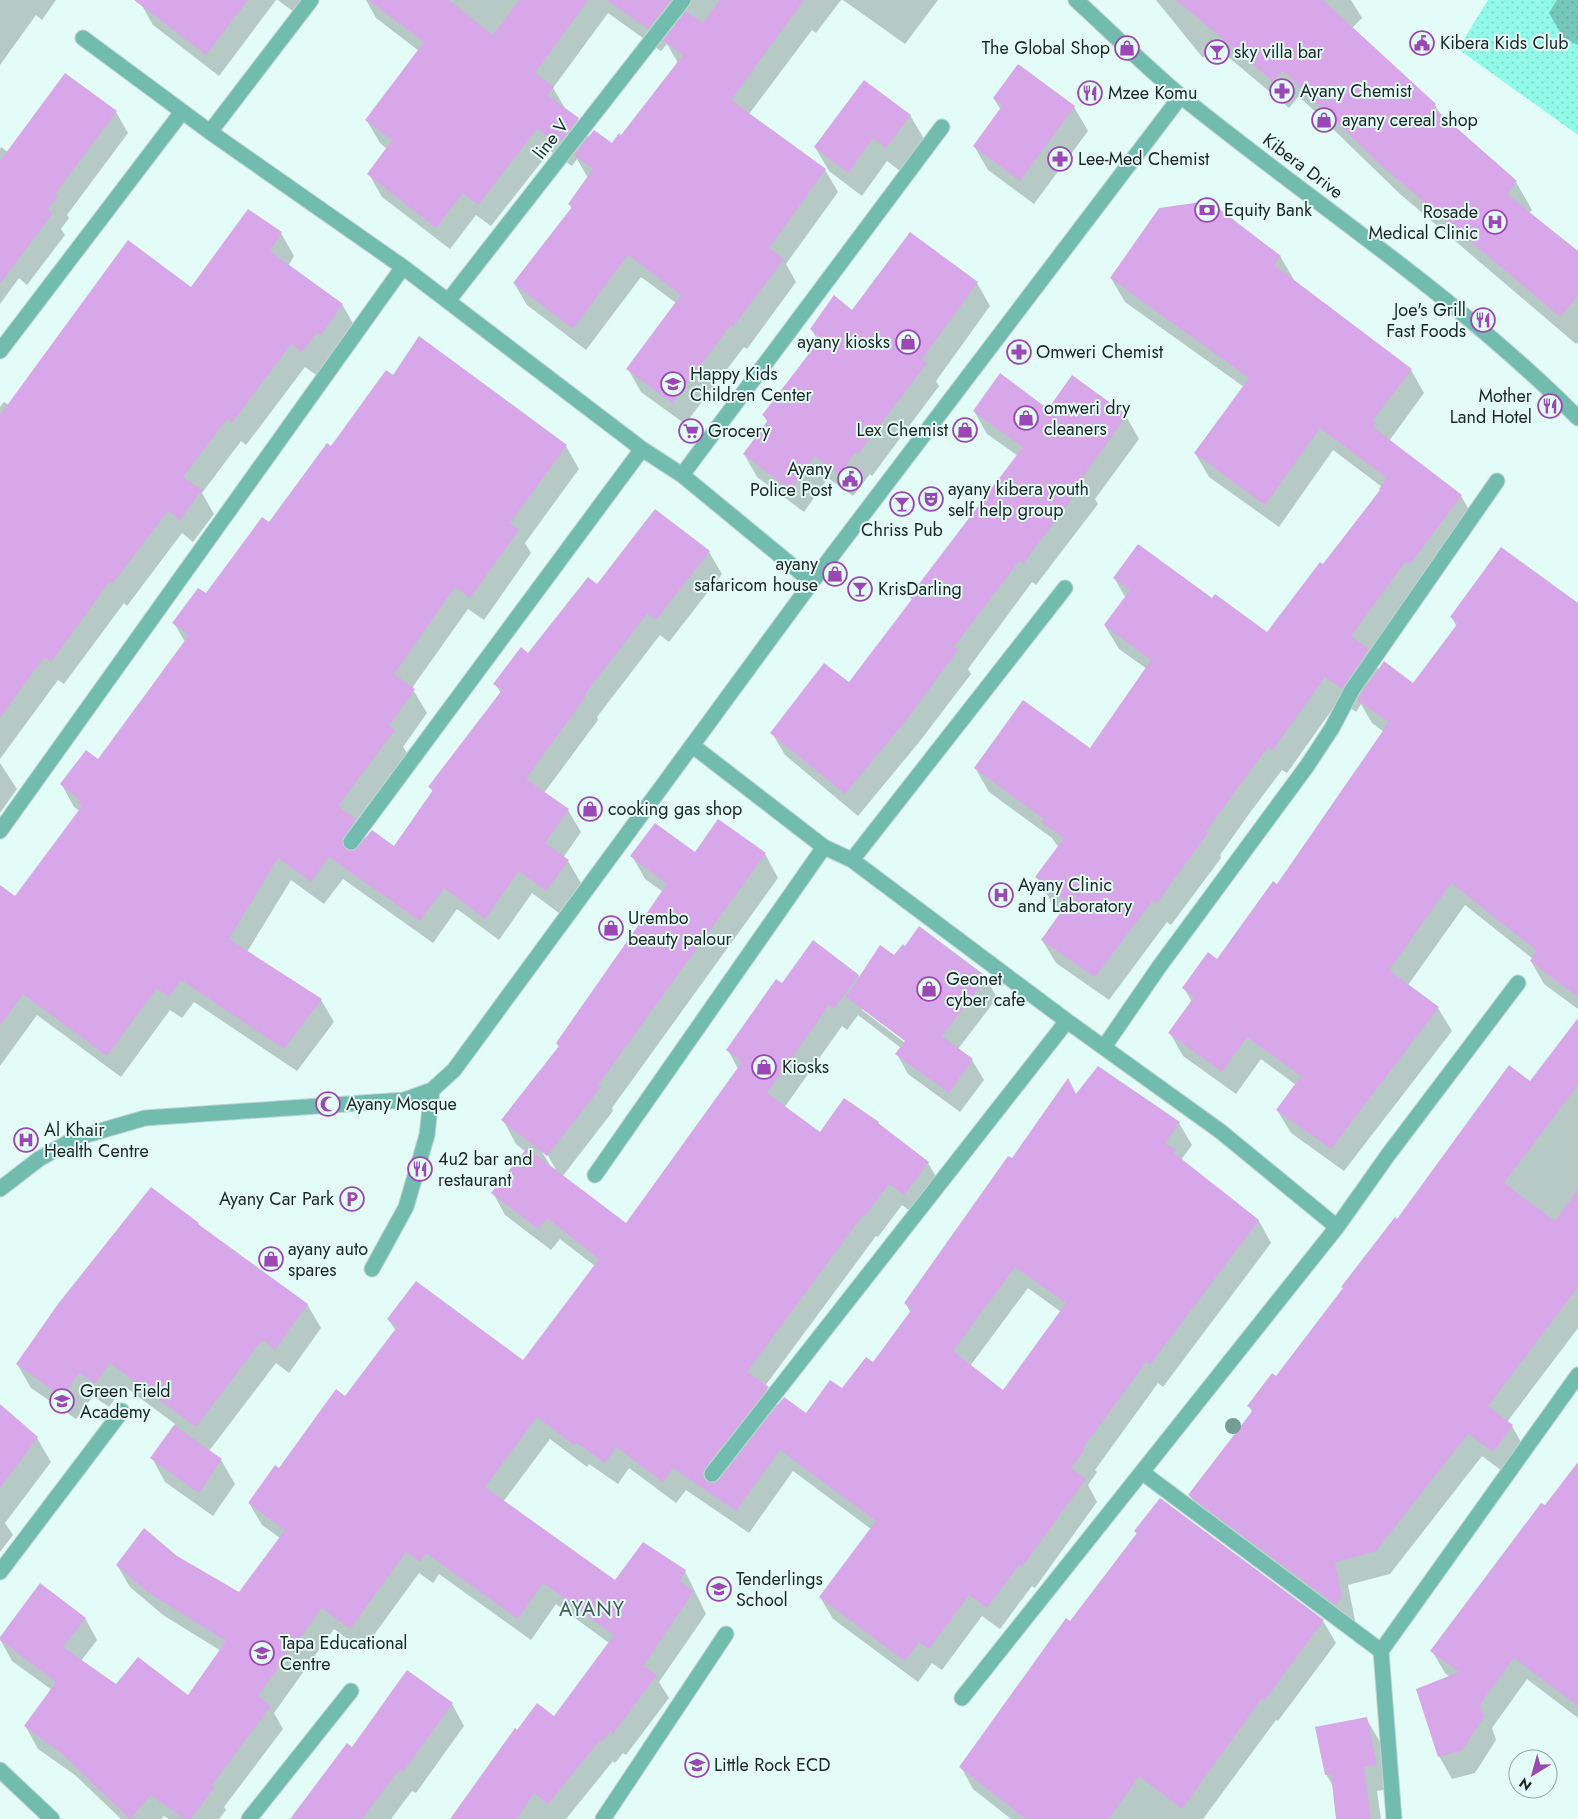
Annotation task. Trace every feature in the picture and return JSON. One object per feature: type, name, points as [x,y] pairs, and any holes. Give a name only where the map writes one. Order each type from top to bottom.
[{"type":"street","points":[[210,132],[311,0]]},
{"type":"street","name":"line V","points":[[448,301],[683,0]]},
{"type":"street","name":"Kibera Drive","points":[[1076,0],[1181,96],[1378,246],[1484,332],[1578,418]]},
{"type":"street","points":[[83,38],[182,112],[403,267],[642,449],[682,475],[812,582]]},
{"type":"street","points":[[0,1189],[39,1158],[76,1138],[145,1118],[404,1100],[432,1090],[454,1070],[694,746],[812,582],[1181,96]]},
{"type":"street","points":[[0,351],[182,112]]},
{"type":"street","points":[[682,475],[942,127]]},
{"type":"street","points":[[0,831],[403,267]]},
{"type":"street","points":[[351,842],[642,449]]},
{"type":"street","points":[[1104,1047],[1159,967],[1307,766],[1332,728],[1352,690],[1498,481]]},
{"type":"street","points":[[852,860],[1065,588]]},
{"type":"street","points":[[694,746],[824,847],[852,860],[1067,1021],[1220,1131],[1338,1227]]},
{"type":"street","points":[[595,1175],[824,847]]},
{"type":"street","points":[[962,1698],[1338,1227],[1388,1155],[1518,983]]},
{"type":"street","points":[[712,1474],[1067,1021]]},
{"type":"street","points":[[372,1269],[406,1207],[427,1135],[432,1090]]},
{"type":"street","points":[[1394,1819],[1381,1651],[1578,1375]]},
{"type":"street","points":[[0,1572],[122,1411]]},
{"type":"street","points":[[1143,1473],[1381,1651]]},
{"type":"street","points":[[603,1819],[726,1634]]},
{"type":"street","points":[[248,1819],[351,1691]]},
{"type":"street","points":[[0,1770],[51,1819]]},
{"type":"green space","points":[[1488,0],[1578,0],[1578,135],[1458,49]]},
{"type":"building","points":[[134,0],[248,0],[206,55]]},
{"type":"building","points":[[368,0],[449,0],[493,35],[519,0],[588,0],[535,73],[554,87],[547,95],[579,118],[558,144],[537,129],[478,205],[463,193],[436,228],[367,174],[392,140],[365,120],[424,42]]},
{"type":"building","points":[[607,0],[671,0],[648,29]]},
{"type":"building","points":[[720,0],[804,0],[731,100],[826,169],[769,248],[784,259],[672,403],[626,369],[681,295],[628,255],[573,329],[513,283],[572,207],[568,204],[593,169],[574,155],[594,130],[612,143],[619,133],[621,135],[683,55],[663,40],[686,11],[703,23]]},
{"type":"building","points":[[1176,0],[1323,0],[1436,104],[1433,107],[1517,181],[1507,194],[1578,251],[1578,296],[1560,317],[1384,168],[1288,75],[1282,71],[1273,81]]},
{"type":"building","points":[[1018,64],[1075,106],[1020,181],[973,146],[1002,106],[993,98]]},
{"type":"building","points":[[65,73],[117,111],[55,194],[58,196],[48,209],[53,213],[0,284],[0,161]]},
{"type":"building","points":[[864,80],[911,115],[886,148],[873,138],[848,173],[814,147]]},
{"type":"building","points":[[1209,201],[1281,256],[1274,265],[1412,369],[1373,420],[1376,423],[1373,427],[1462,495],[1410,564],[1406,561],[1351,636],[1369,649],[1342,689],[1325,677],[1273,750],[1268,747],[1236,790],[1206,832],[1208,833],[1157,903],[1153,900],[1095,977],[1041,940],[1068,902],[1035,877],[1064,838],[1041,822],[1044,819],[974,768],[1023,700],[1090,748],[1151,660],[1104,625],[1130,590],[1113,578],[1138,544],[1212,598],[1215,594],[1267,632],[1320,562],[1323,564],[1380,490],[1387,478],[1320,428],[1265,505],[1194,453],[1249,378],[1110,278],[1159,208]]},
{"type":"building","points":[[248,209],[282,232],[270,251],[343,304],[321,335],[317,333],[302,352],[291,344],[232,423],[227,419],[183,477],[202,490],[180,520],[168,511],[113,583],[110,581],[51,662],[44,657],[0,718],[0,415],[128,240],[191,287]]},
{"type":"building","points":[[910,232],[978,282],[922,359],[927,363],[858,454],[856,452],[839,474],[815,456],[790,490],[743,454],[768,420],[762,415],[821,338],[810,329],[834,295],[852,310]]},
{"type":"building","points":[[419,336],[567,445],[510,523],[519,530],[470,598],[455,587],[394,674],[415,689],[389,726],[395,730],[338,806],[356,819],[342,840],[346,850],[355,850],[372,830],[394,846],[433,790],[428,787],[502,690],[493,684],[521,647],[528,653],[588,577],[597,584],[655,509],[710,551],[656,620],[647,614],[584,695],[586,696],[526,779],[569,809],[545,843],[569,860],[546,891],[519,871],[485,919],[444,888],[420,921],[329,857],[311,882],[278,858],[229,939],[322,999],[284,1049],[181,980],[169,997],[157,988],[107,1056],[23,994],[0,1026],[0,885],[15,896],[82,806],[78,803],[80,800],[60,784],[86,750],[98,759],[189,635],[172,623],[198,588],[206,593],[262,517],[269,522],[327,443],[331,446],[386,370],[393,375]]},
{"type":"building","points":[[1000,373],[1048,409],[1072,375],[1127,415],[1082,478],[1085,481],[1023,564],[1019,561],[954,647],[958,650],[907,719],[845,794],[770,733],[824,663],[849,682],[912,599],[909,597],[1023,447],[973,411]]},
{"type":"building","points":[[1501,547],[1578,603],[1578,997],[1530,961],[1537,951],[1451,883],[1389,970],[1439,1007],[1331,1149],[1276,1110],[1301,1076],[1247,1037],[1222,1072],[1168,1033],[1194,997],[1182,988],[1208,952],[1217,959],[1273,881],[1277,884],[1389,722],[1357,700],[1360,695],[1384,661],[1413,683],[1458,623],[1450,617]]},
{"type":"building","points":[[718,819],[766,853],[598,1085],[601,1087],[547,1156],[501,1120],[559,1046],[556,1043],[667,884],[630,856],[655,823],[695,852]]},
{"type":"building","points":[[919,926],[987,977],[942,1036],[973,1059],[949,1093],[895,1054],[905,1041],[846,997],[880,945],[894,955],[903,944],[905,946]]},
{"type":"building","points":[[813,940],[859,975],[834,1009],[829,1005],[767,1093],[820,1132],[844,1098],[879,1122],[929,1162],[904,1195],[889,1184],[865,1216],[863,1215],[747,1372],[769,1387],[705,1468],[703,1477],[707,1482],[715,1483],[719,1480],[784,1397],[806,1413],[830,1380],[842,1388],[866,1357],[873,1362],[912,1309],[904,1303],[1008,1156],[1012,1158],[1068,1078],[1076,1094],[1098,1066],[1180,1122],[1165,1143],[1176,1150],[1174,1153],[1259,1220],[1150,1365],[1146,1362],[1083,1448],[1085,1449],[1071,1468],[1086,1479],[1022,1567],[1019,1565],[987,1608],[969,1595],[929,1649],[919,1642],[905,1661],[819,1597],[876,1521],[780,1450],[736,1511],[673,1468],[663,1482],[616,1447],[605,1463],[577,1443],[574,1445],[537,1417],[485,1487],[615,1580],[643,1542],[686,1570],[680,1581],[694,1591],[643,1666],[657,1675],[613,1734],[610,1731],[602,1742],[600,1740],[548,1804],[534,1793],[517,1819],[450,1819],[515,1728],[517,1730],[537,1703],[554,1716],[614,1635],[543,1583],[518,1619],[426,1553],[420,1562],[406,1552],[350,1629],[322,1608],[258,1696],[271,1706],[212,1785],[215,1787],[191,1819],[184,1819],[151,1795],[130,1819],[61,1753],[24,1726],[56,1682],[0,1640],[0,1637],[40,1583],[86,1618],[63,1647],[116,1684],[138,1657],[188,1695],[226,1641],[149,1593],[116,1565],[144,1528],[177,1556],[239,1592],[285,1530],[248,1503],[275,1465],[279,1468],[336,1389],[345,1396],[397,1327],[387,1319],[416,1281],[523,1360],[599,1259],[547,1218],[538,1229],[491,1193],[527,1148],[626,1223],[742,1062],[726,1050],[776,979],[782,983]],"holes":[[[1015,1267],[1066,1303],[1003,1390],[953,1351]]]},
{"type":"building","points":[[1578,1018],[1578,1085],[1504,1183],[1555,1221],[1578,1189],[1578,1287],[1488,1406],[1513,1425],[1493,1452],[1468,1434],[1376,1551],[1335,1562],[1342,1597],[1336,1605],[1188,1495],[1253,1410],[1247,1406],[1272,1373],[1276,1376],[1343,1288],[1341,1287],[1395,1217],[1397,1219],[1509,1065],[1530,1081]]},
{"type":"building","points":[[151,1187],[198,1224],[308,1304],[275,1350],[262,1340],[196,1427],[110,1363],[95,1384],[79,1373],[62,1397],[16,1364],[58,1304]]},
{"type":"building","points":[[0,1404],[38,1437],[0,1488]]},
{"type":"building","points":[[174,1425],[222,1459],[199,1493],[150,1458]]},
{"type":"building","points":[[1578,1462],[1578,1706],[1514,1658],[1480,1704],[1484,1717],[1462,1750],[1438,1757],[1416,1689],[1459,1672],[1430,1651],[1541,1503],[1545,1505]]},
{"type":"building","points":[[1160,1498],[1324,1620],[1265,1700],[1262,1698],[1182,1809],[1139,1776],[1109,1819],[1026,1819],[959,1767],[1066,1618],[1070,1621],[1137,1533],[1134,1531]]},
{"type":"building","points":[[407,1670],[453,1703],[403,1772],[399,1770],[362,1819],[290,1819],[347,1743],[352,1747]]},
{"type":"building","points":[[1367,1717],[1377,1765],[1364,1767],[1371,1819],[1336,1819],[1331,1774],[1325,1775],[1315,1727]]},
{"type":"place","name":"Kibera Kids Club","points":[[1422,43]]},
{"type":"place","name":"The Global Shop","points":[[1127,48]]},
{"type":"place","name":"sky villa bar","points":[[1217,52]]},
{"type":"place","name":"Ayany Chemist","points":[[1282,91]]},
{"type":"place","name":"Mzee Komu","points":[[1090,93]]},
{"type":"place","name":"ayany cereal shop","points":[[1324,120]]},
{"type":"place","name":"Lee-Med Chemist","points":[[1060,159]]},
{"type":"place","name":"Equity Bank","points":[[1207,210]]},
{"type":"place","name":"Rosade Medical Clinic","points":[[1495,222]]},
{"type":"place","name":"Joe's Grill Fast Foods","points":[[1483,320]]},
{"type":"place","name":"ayany kiosks","points":[[908,342]]},
{"type":"place","name":"Omweri Chemist","points":[[1019,352]]},
{"type":"place","name":"Happy Kids Children Center","points":[[673,384]]},
{"type":"place","name":"Mother Land Hotel","points":[[1550,406]]},
{"type":"place","name":"omweri dry cleaners","points":[[1026,418]]},
{"type":"place","name":"Lex Chemist","points":[[965,430]]},
{"type":"place","name":"Grocery","points":[[691,431]]},
{"type":"place","name":"Ayany Police Post","points":[[850,479]]},
{"type":"place","name":"ayany kibera youth self help group","points":[[931,499]]},
{"type":"place","name":"Chriss Pub","points":[[902,504]]},
{"type":"place","name":"ayany safaricom house","points":[[835,574]]},
{"type":"place","name":"KrisDarling","points":[[860,589]]},
{"type":"place","name":"cooking gas shop","points":[[590,809]]},
{"type":"place","name":"Ayany Clinic and Laboratory","points":[[1001,895]]},
{"type":"place","name":"Urembo beauty palour","points":[[611,928]]},
{"type":"place","name":"Geonet cyber cafe","points":[[929,989]]},
{"type":"place","name":"Kiosks","points":[[764,1067]]},
{"type":"place","name":"Ayany Mosque","points":[[328,1104]]},
{"type":"place","name":"Al Khair Health Centre","points":[[26,1140]]},
{"type":"place","name":"4u2 bar and restaurant","points":[[420,1169]]},
{"type":"place","name":"Ayany Car Park","points":[[352,1199]]},
{"type":"place","name":"ayany auto spares","points":[[271,1259]]},
{"type":"place","name":"Green Field Academy","points":[[62,1401]]},
{"type":"place","name":"Tenderlings School","points":[[719,1589]]},
{"type":"place","name":"Tapa Educational Centre","points":[[262,1653]]},
{"type":"place","name":"Little Rock ECD","points":[[697,1765]]},
{"type":"district","name":"AYANY","points":[[592,1609]]}]
